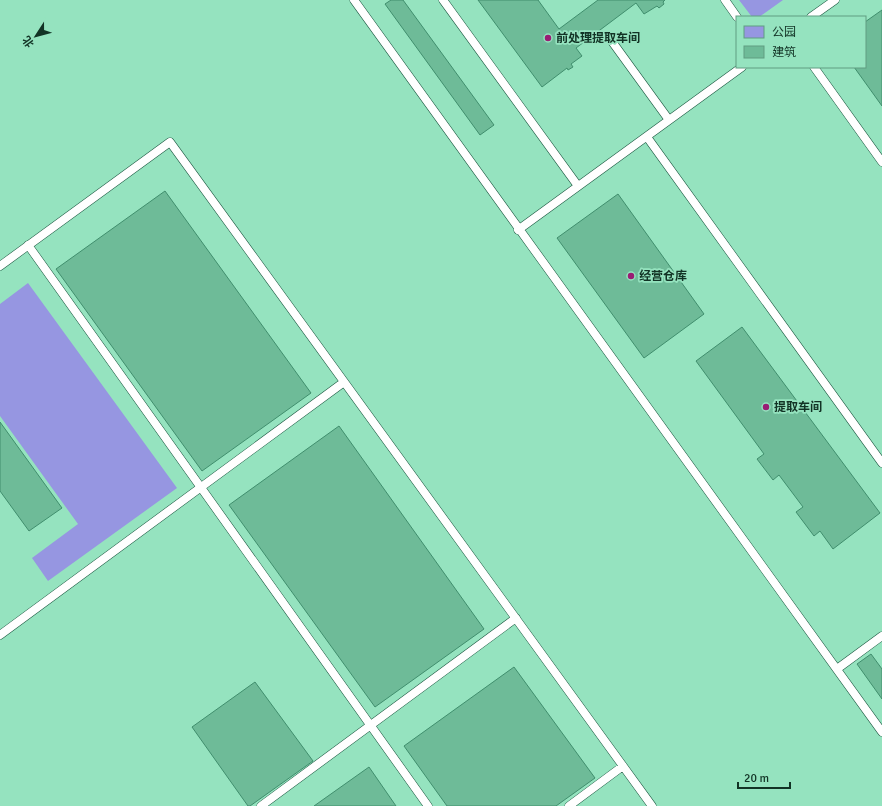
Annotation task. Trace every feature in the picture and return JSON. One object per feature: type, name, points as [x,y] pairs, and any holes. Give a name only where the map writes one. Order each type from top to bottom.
[{"type":"lane","points":[[354,0],[518,230],[882,732]]},
{"type":"lane","points":[[443,0],[578,186]]},
{"type":"lane","points":[[725,0],[736,16]]},
{"type":"lane","points":[[812,16],[835,0]]},
{"type":"lane","points":[[608,36],[669,120]]},
{"type":"lane","points":[[518,230],[741,68]]},
{"type":"lane","points":[[815,68],[882,162]]},
{"type":"lane","points":[[647,137],[882,463]]},
{"type":"lane","points":[[0,266],[170,142],[652,806]]},
{"type":"lane","points":[[28,245],[428,806]]},
{"type":"lane","points":[[0,635],[344,382]]},
{"type":"lane","points":[[261,806],[516,618]]},
{"type":"lane","points":[[837,669],[882,636]]},
{"type":"lane","points":[[569,806],[623,766]]},
{"type":"green space","points":[[739,0],[783,0],[760,16],[751,16]]},
{"type":"green space","points":[[28,283],[177,488],[48,581],[32,558],[78,524],[0,416],[0,304]]},
{"type":"building","points":[[391,0],[403,0],[494,125],[480,135],[385,4]]},
{"type":"building","name":"前处理提取车间","points":[[478,0],[538,0],[559,29],[598,0],[665,0],[663,2],[664,4],[659,8],[657,6],[644,14],[636,3],[576,48],[582,56],[571,64],[573,67],[568,70],[567,68],[542,87]]},
{"type":"building","points":[[882,10],[882,106],[855,68],[866,68],[866,21]]},
{"type":"building","points":[[165,191],[311,393],[202,471],[56,269]]},
{"type":"building","name":"经营仓库","points":[[618,194],[704,314],[644,358],[557,238]]},
{"type":"building","name":"提取车间","points":[[742,327],[880,513],[833,549],[820,531],[814,536],[796,512],[803,507],[779,475],[773,480],[757,459],[764,454],[696,361]]},
{"type":"building","points":[[0,422],[62,508],[29,531],[0,491]]},
{"type":"building","points":[[339,426],[484,629],[375,707],[229,505]]},
{"type":"building","points":[[871,654],[882,669],[882,699],[857,664]]},
{"type":"building","points":[[514,667],[595,778],[556,806],[447,806],[404,746]]},
{"type":"building","points":[[255,682],[313,761],[248,806],[192,727]]},
{"type":"building","points":[[369,767],[396,806],[314,806]]},
{"type":"place","name":"前处理提取车间","points":[[548,38]]},
{"type":"place","name":"经营仓库","points":[[631,276]]},
{"type":"place","name":"提取车间","points":[[766,407]]}]
